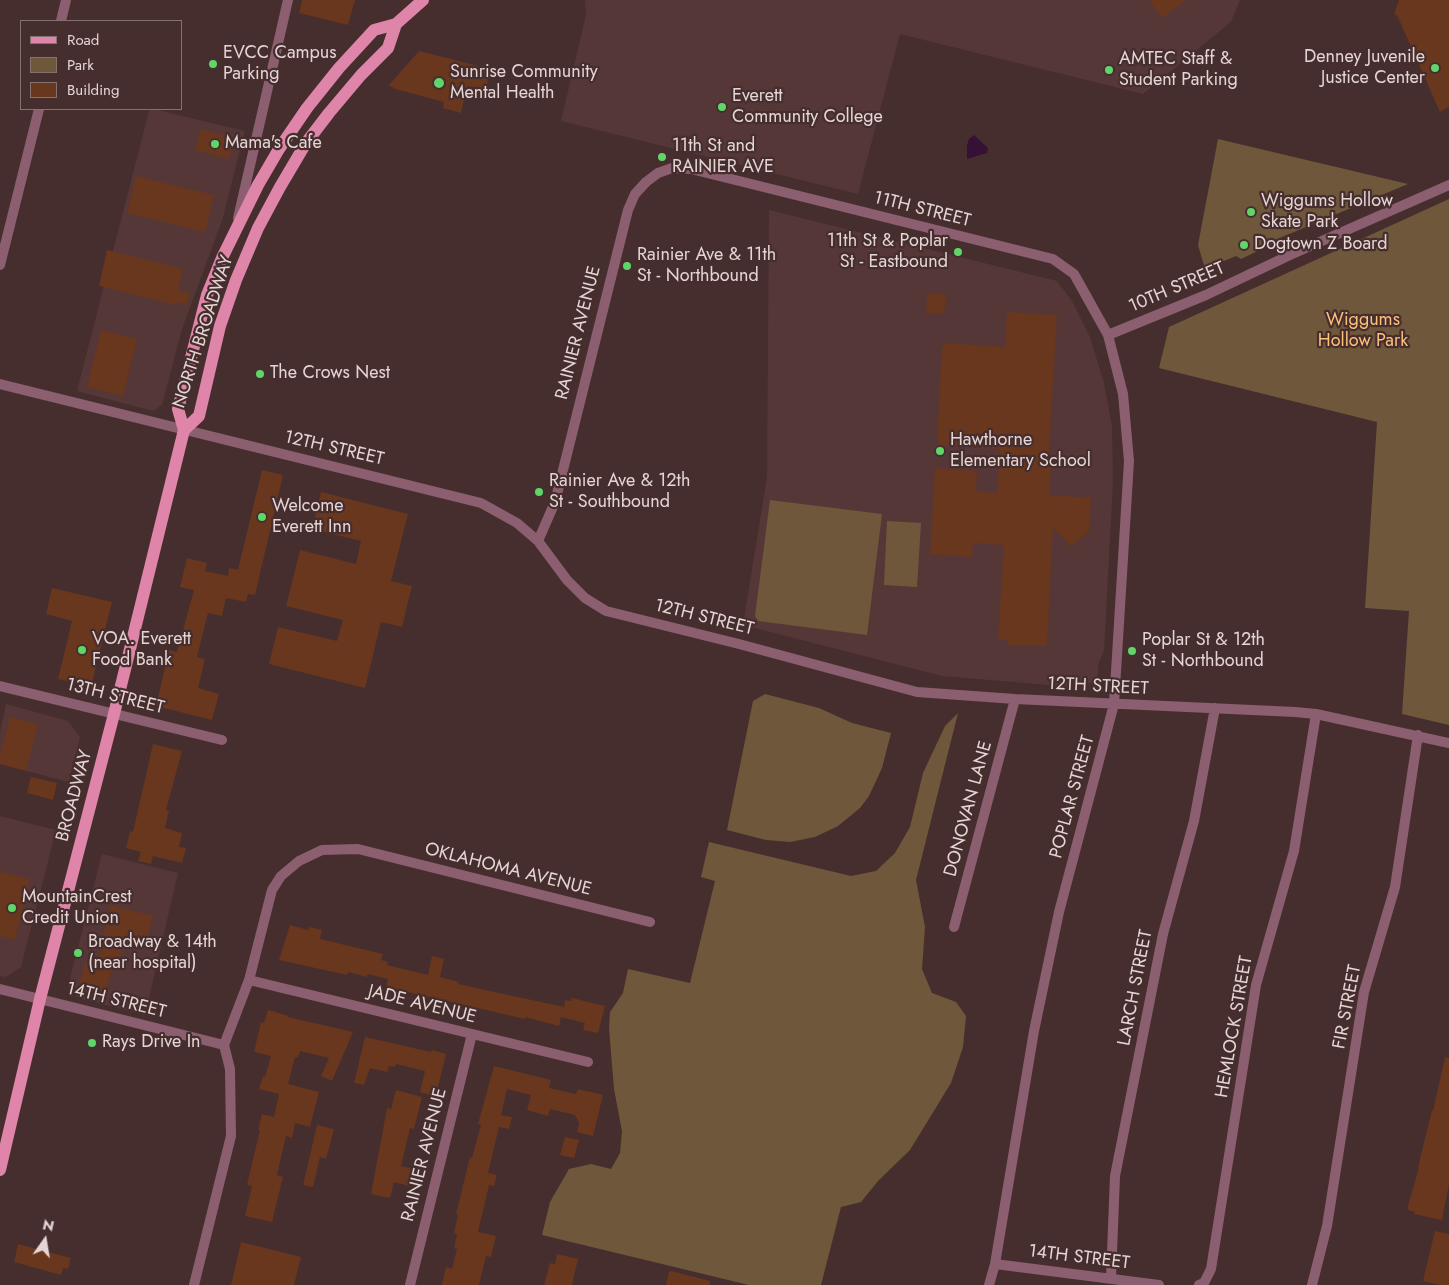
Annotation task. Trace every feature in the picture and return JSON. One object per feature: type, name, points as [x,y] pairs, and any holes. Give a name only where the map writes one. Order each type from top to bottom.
[{"type":"main road","name":"NORTH BROADWAY","points":[[396,24],[388,48],[361,74],[306,143],[258,228],[236,280],[220,326],[199,416],[184,430],[178,409],[207,295],[234,232],[270,163],[307,108],[339,68],[374,30],[396,24],[423,0]]},
{"type":"main road","name":"BROADWAY","points":[[0,1170],[40,999],[114,714],[184,430]]},
{"type":"street","points":[[61,20],[66,0]]},
{"type":"street","points":[[234,232],[288,0]]},
{"type":"street","points":[[0,264],[39,110]]},
{"type":"street","name":"RAINIER AVENUE","points":[[538,541],[555,502],[628,210],[635,194],[658,173],[672,168],[691,169]]},
{"type":"street","name":"11TH STREET","points":[[691,169],[1053,259],[1074,274],[1108,335]]},
{"type":"street","name":"10TH STREET","points":[[1108,335],[1206,295],[1290,255],[1449,185]]},
{"type":"street","name":"POPLAR STREET","points":[[989,1285],[995,1264],[1034,1031],[1059,912],[1114,704],[1129,461],[1123,394],[1108,335]]},
{"type":"street","name":"12TH STREET","points":[[0,384],[439,491],[481,503],[518,523],[538,541],[573,586],[585,598],[606,611],[739,644],[917,692],[1015,699],[1316,714],[1449,743]]},
{"type":"street","name":"13TH STREET","points":[[0,686],[222,740]]},
{"type":"street","name":"DONOVAN LANE","points":[[954,927],[1015,699]]},
{"type":"street","name":"LARCH STREET","points":[[1111,1278],[1115,1176],[1163,934],[1194,821],[1215,708]]},
{"type":"street","name":"HEMLOCK STREET","points":[[1199,1285],[1204,1283],[1211,1269],[1256,985],[1294,851],[1316,714]]},
{"type":"street","name":"FIR STREET","points":[[1312,1285],[1327,1226],[1364,992],[1395,887],[1418,735]]},
{"type":"street","name":"OKLAHOMA AVENUE","points":[[224,1045],[249,980],[272,890],[280,876],[299,861],[322,850],[358,849],[650,922]]},
{"type":"street","name":"JADE AVENUE","points":[[249,980],[588,1062]]},
{"type":"street","name":"14TH STREET","points":[[0,989],[224,1045]]},
{"type":"street","name":"RAINIER AVENUE","points":[[410,1285],[472,1034]]},
{"type":"street","points":[[194,1285],[231,1136],[230,1069],[224,1045]]},
{"type":"street","name":"14TH STREET","points":[[995,1264],[1159,1285]]},
{"type":"shaded area","name":"Everett Community College","points":[[585,0],[1240,0],[1231,22],[1143,94],[900,34],[858,194],[561,121],[586,15]]},
{"type":"shaded area","points":[[157,110],[245,131],[222,221],[182,329],[162,405],[153,411],[77,391],[149,111]]},
{"type":"shaded area","points":[[974,135],[988,148],[987,153],[967,159],[967,145],[969,139]]},
{"type":"shaded area","name":"Hawthorne Elementary School","points":[[769,210],[1057,281],[1072,301],[1090,337],[1104,383],[1112,426],[1113,482],[1104,651],[1099,662],[1097,683],[1076,683],[1073,687],[942,676],[743,625],[767,477]]},
{"type":"shaded area","points":[[6,704],[68,721],[80,737],[69,782],[0,764],[0,732]]},
{"type":"shaded area","points":[[0,816],[56,830],[21,967],[6,977],[0,976]]},
{"type":"shaded area","points":[[102,854],[178,873],[145,1015],[78,998],[68,986]]},
{"type":"green space","points":[[1218,139],[1408,184],[1275,240],[1274,243],[1241,259],[1236,256],[1205,269],[1198,245]]},
{"type":"green space","name":"Wiggums Hollow Park","points":[[1449,199],[1449,725],[1402,714],[1409,611],[1365,608],[1377,422],[1159,368],[1169,327]]},
{"type":"green space","points":[[770,500],[882,514],[867,635],[758,621],[755,616]]},
{"type":"green space","points":[[887,521],[921,523],[917,587],[884,585]]},
{"type":"green space","points":[[765,694],[819,708],[852,723],[891,733],[882,768],[869,796],[860,808],[838,826],[815,837],[790,842],[766,840],[727,830],[753,701]]},
{"type":"green space","points":[[958,713],[916,880],[925,927],[922,969],[932,993],[956,1002],[966,1016],[963,1047],[951,1083],[910,1150],[878,1181],[861,1202],[841,1207],[821,1285],[749,1285],[542,1235],[550,1202],[569,1169],[591,1164],[611,1169],[620,1153],[622,1131],[614,1089],[609,1028],[610,1012],[623,993],[628,969],[690,983],[715,881],[701,877],[709,842],[851,876],[876,871],[895,853],[910,827],[923,773],[945,726]]},
{"type":"building","points":[[302,0],[355,0],[348,25],[299,13]]},
{"type":"building","points":[[1149,0],[1187,0],[1162,18]]},
{"type":"building","name":"Denney Juvenile Justice Center","points":[[1399,0],[1449,0],[1449,107],[1440,112],[1397,15],[1394,14]]},
{"type":"building","name":"Sunrise Community Mental Health","points":[[419,51],[490,69],[486,89],[467,86],[461,113],[443,108],[444,102],[395,89],[389,85]]},
{"type":"building","name":"Mama's Cafe","points":[[201,129],[234,138],[229,159],[195,150]]},
{"type":"building","points":[[136,176],[214,195],[205,232],[127,213]]},
{"type":"building","points":[[107,250],[183,269],[178,290],[190,293],[187,305],[175,302],[175,305],[99,286]]},
{"type":"building","points":[[927,293],[946,294],[944,314],[926,313]]},
{"type":"building","name":"Hawthorne Elementary School","points":[[1007,312],[1057,315],[1048,467],[1051,467],[1049,495],[1091,498],[1089,531],[1071,547],[1053,527],[1047,646],[1008,645],[1008,640],[998,640],[1004,545],[973,543],[972,557],[930,554],[935,468],[977,471],[976,491],[997,493],[1000,449],[938,445],[942,347],[944,348],[944,343],[1005,347]]},
{"type":"building","points":[[101,330],[137,339],[123,396],[87,387]]},
{"type":"building","points":[[262,470],[283,475],[255,595],[248,594],[246,602],[226,598],[222,616],[208,613],[197,657],[205,659],[198,688],[219,694],[212,720],[156,706],[169,650],[177,652],[194,590],[180,587],[187,558],[207,563],[205,571],[228,576],[229,568],[238,570]]},
{"type":"building","points":[[321,492],[408,514],[391,581],[412,586],[402,627],[381,622],[365,688],[269,664],[278,627],[337,641],[343,620],[286,606],[300,550],[356,564],[361,541],[312,529]]},
{"type":"building","name":"VOA. Everett Food Bank","points":[[52,588],[112,602],[91,687],[58,679],[72,621],[46,614]]},
{"type":"building","points":[[10,717],[38,724],[26,771],[0,764],[0,756]]},
{"type":"building","points":[[153,744],[182,751],[166,810],[169,811],[165,828],[182,833],[179,847],[186,848],[182,863],[153,856],[151,864],[138,861],[141,852],[126,848],[130,831],[133,832]]},
{"type":"building","points":[[31,777],[57,783],[53,800],[27,793]]},
{"type":"building","name":"MountainCrest Credit Union","points":[[0,872],[30,879],[15,940],[0,936]]},
{"type":"building","points":[[110,905],[153,916],[146,943],[125,938],[119,962],[114,960],[106,992],[79,985],[85,962],[97,965]]},
{"type":"building","points":[[290,925],[308,930],[309,927],[322,930],[320,939],[383,954],[381,960],[388,962],[387,965],[428,975],[432,956],[444,959],[440,977],[459,982],[458,984],[564,1007],[565,1000],[571,1001],[572,998],[605,1006],[598,1033],[583,1030],[585,1023],[561,1017],[559,1026],[386,987],[388,979],[368,974],[367,977],[348,972],[347,975],[279,960]]},
{"type":"building","points":[[268,1010],[288,1017],[353,1032],[332,1081],[321,1076],[329,1058],[300,1051],[298,1057],[295,1057],[288,1084],[319,1092],[310,1127],[295,1123],[292,1138],[286,1136],[277,1175],[283,1177],[272,1222],[245,1216],[252,1186],[247,1185],[262,1114],[274,1117],[279,1094],[259,1089],[263,1076],[265,1077],[271,1056],[254,1052],[261,1022],[264,1023]]},
{"type":"building","points":[[365,1037],[446,1054],[437,1091],[434,1096],[420,1092],[425,1071],[396,1064],[395,1067],[389,1066],[387,1072],[370,1068],[364,1085],[354,1083]]},
{"type":"building","points":[[1445,1057],[1449,1058],[1449,1184],[1442,1220],[1414,1214],[1415,1212],[1408,1210],[1408,1206]]},
{"type":"building","points":[[494,1066],[551,1080],[549,1088],[576,1094],[578,1089],[603,1095],[593,1136],[577,1132],[579,1123],[575,1115],[550,1109],[548,1116],[527,1110],[531,1095],[507,1089],[501,1115],[512,1117],[509,1129],[499,1127],[488,1173],[497,1175],[494,1186],[489,1185],[478,1232],[496,1236],[491,1257],[486,1256],[479,1285],[442,1285],[446,1267],[452,1269],[457,1249],[454,1248],[457,1234],[454,1233],[458,1215],[456,1214],[470,1157],[472,1158],[481,1125],[478,1124]]},
{"type":"building","points":[[396,1090],[422,1097],[414,1129],[410,1128],[401,1166],[413,1169],[409,1186],[394,1182],[390,1198],[371,1194],[387,1108],[391,1109]]},
{"type":"building","points":[[317,1125],[334,1129],[326,1159],[320,1157],[313,1187],[303,1185]]},
{"type":"building","points":[[565,1137],[579,1140],[574,1158],[560,1155]]},
{"type":"building","points":[[1435,1231],[1449,1234],[1449,1285],[1423,1281]]},
{"type":"building","points":[[241,1242],[301,1257],[294,1285],[231,1285]]},
{"type":"building","points":[[18,1244],[71,1258],[68,1269],[63,1268],[61,1275],[14,1262]]},
{"type":"building","points":[[557,1254],[578,1259],[572,1285],[544,1285],[550,1263],[555,1264]]},
{"type":"building","points":[[669,1272],[710,1281],[710,1285],[666,1285]]},
{"type":"place","name":"EVCC Campus Parking","points":[[213,64]]},
{"type":"place","name":"Denney Juvenile Justice Center","points":[[1435,68]]},
{"type":"place","name":"AMTEC Staff & Student Parking","points":[[1109,70]]},
{"type":"place","name":"Sunrise Community Mental Health","points":[[439,83]]},
{"type":"place","name":"Everett Community College","points":[[722,107]]},
{"type":"place","name":"Mama's Cafe","points":[[215,144]]},
{"type":"place","name":"11th St and RAINIER AVE","points":[[662,157]]},
{"type":"place","name":"Wiggums Hollow Skate Park","points":[[1251,212]]},
{"type":"place","name":"Dogtown Z Board","points":[[1244,245]]},
{"type":"place","name":"11th St & Poplar St - Eastbound","points":[[958,252]]},
{"type":"place","name":"Rainier Ave & 11th St - Northbound","points":[[627,266]]},
{"type":"place","name":"The Crows Nest","points":[[260,374]]},
{"type":"place","name":"Hawthorne Elementary School","points":[[940,451]]},
{"type":"place","name":"Rainier Ave & 12th St - Southbound","points":[[539,492]]},
{"type":"place","name":"Welcome Everett Inn","points":[[262,517]]},
{"type":"place","name":"VOA. Everett Food Bank","points":[[82,650]]},
{"type":"place","name":"Poplar St & 12th St - Northbound","points":[[1132,651]]},
{"type":"place","name":"MountainCrest Credit Union","points":[[12,908]]},
{"type":"place","name":"Broadway & 14th (near hospital)","points":[[78,953]]},
{"type":"place","name":"Rays Drive In","points":[[92,1043]]}]
